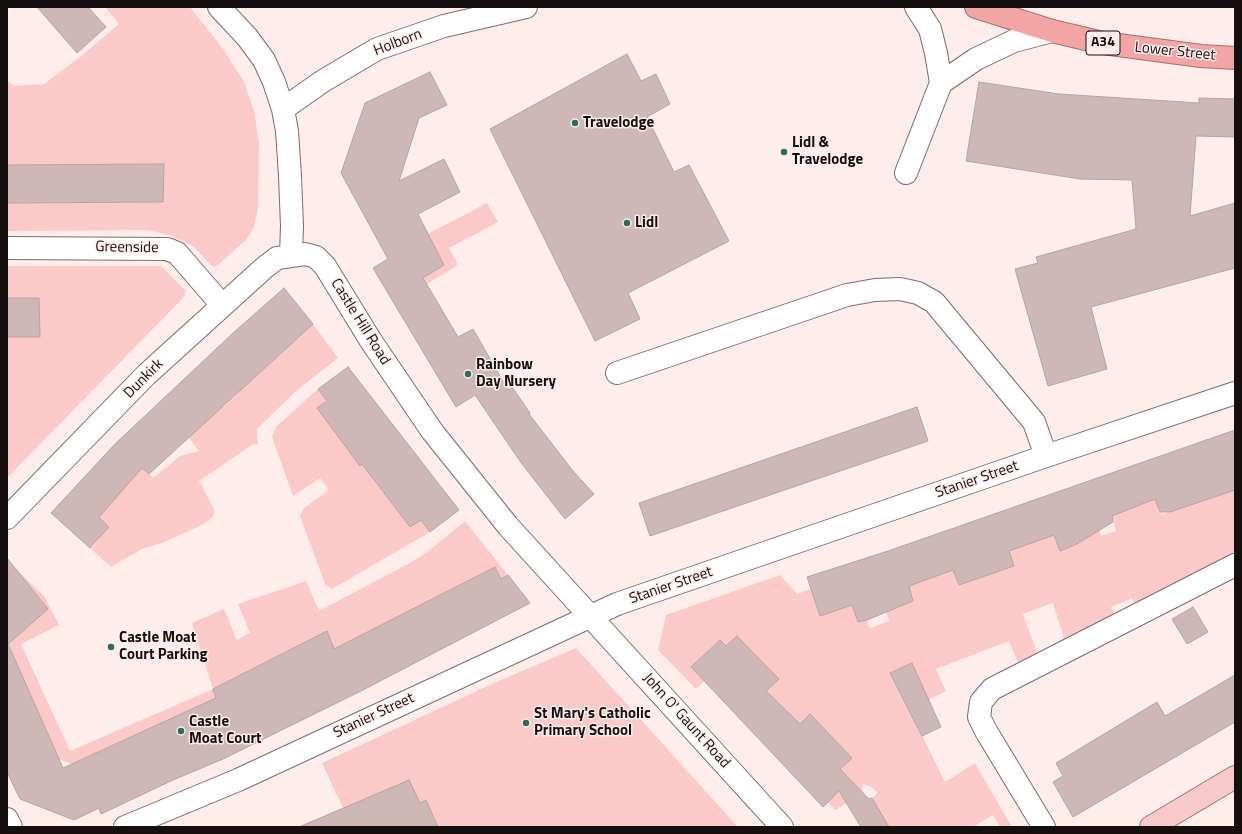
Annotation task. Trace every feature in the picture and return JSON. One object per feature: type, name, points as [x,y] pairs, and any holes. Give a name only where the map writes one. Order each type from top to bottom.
[{"type":"highway","name":"Lower Street","points":[[976,7],[1052,31],[1102,43],[1201,56],[1235,58]]},
{"type":"main road","points":[[1151,827],[1235,778]]},
{"type":"street","points":[[219,7],[247,37],[264,60],[274,82],[283,109],[287,130],[290,176],[292,226],[291,255]]},
{"type":"street","name":"Holborn","points":[[283,109],[324,81],[377,50],[444,26],[526,7]]},
{"type":"street","points":[[906,173],[941,83],[936,52],[930,29],[916,7]]},
{"type":"street","points":[[941,83],[976,59],[1014,40],[1052,31]]},
{"type":"street","name":"Greenside","points":[[7,248],[167,248],[177,253],[222,305]]},
{"type":"street","name":"Castle Hill Road","points":[[291,255],[305,254],[316,257],[325,266],[371,341],[432,431],[508,526],[590,616]]},
{"type":"street","name":"Dunkirk","points":[[7,518],[146,375],[268,264],[277,258],[291,255]]},
{"type":"street","points":[[617,373],[847,295],[875,290],[900,289],[918,293],[934,302],[1034,422],[1046,456]]},
{"type":"street","name":"Stanier Street","points":[[126,827],[238,780],[617,604],[1046,456],[1235,393]]},
{"type":"street","points":[[1044,827],[979,717],[981,702],[992,689],[1235,565]]},
{"type":"street","name":"John O' Gaunt Road","points":[[590,616],[782,827]]},
{"type":"street","points":[[7,819],[11,827]]},
{"type":"shaded area","points":[[105,7],[190,7],[224,50],[244,82],[254,111],[259,142],[258,208],[254,227],[246,240],[214,267],[193,246],[172,236],[148,230],[7,231],[7,203],[162,202],[164,164],[7,165],[7,80],[14,86],[44,84],[80,57],[119,24]]},
{"type":"shaded area","points":[[487,203],[498,222],[449,248],[458,265],[427,284],[403,247]]},
{"type":"shaded area","points":[[7,266],[161,266],[185,290],[185,296],[7,478],[7,337],[40,337],[39,298],[7,298]]},
{"type":"shaded area","points":[[313,324],[338,358],[297,390],[257,429],[258,445],[252,445],[199,481],[213,507],[214,512],[212,518],[202,525],[162,543],[142,549],[111,567],[91,549],[100,538],[88,527],[102,535],[109,526],[98,516],[141,467],[153,478],[180,456],[199,451],[182,429],[195,432],[210,417],[215,398],[224,407],[238,394],[230,385],[251,381],[265,368],[258,359],[271,348],[278,356]]},
{"type":"shaded area","points":[[318,389],[327,401],[318,408],[339,413],[373,479],[410,527],[421,520],[430,532],[332,589],[325,584],[300,516],[304,508],[329,490],[320,478],[293,496],[272,437],[276,427]]},
{"type":"shaded area","points":[[1235,449],[1235,554],[1136,608],[1132,598],[1111,607],[1114,615],[1064,639],[1053,603],[1023,614],[1037,653],[1018,662],[1009,641],[936,669],[946,691],[928,700],[912,663],[891,673],[945,782],[975,763],[1012,827],[1000,827],[993,815],[973,827],[889,827],[872,798],[878,793],[870,786],[863,784],[860,795],[835,810],[828,802],[851,781],[840,769],[852,757],[841,746],[828,757],[811,738],[822,727],[810,714],[799,725],[766,691],[779,679],[737,636],[726,646],[720,640],[691,667],[704,681],[696,689],[658,650],[666,615],[780,575],[797,594],[811,589],[820,616],[852,605],[858,621],[866,619],[870,628],[889,621],[881,594],[899,607],[913,601],[908,585],[953,570],[959,585],[974,580],[969,564],[993,556],[999,572],[1014,566],[1009,550],[1054,535],[1060,551],[1076,545],[1070,529],[1096,520],[1101,536],[1116,531],[1111,515],[1135,488],[1141,505],[1155,499],[1161,515],[1176,510],[1196,485],[1202,502],[1217,496]]},
{"type":"shaded area","points":[[465,521],[508,575],[501,579],[495,567],[453,588],[339,662],[328,633],[314,638],[214,689],[233,754],[227,757],[204,704],[71,764],[59,759],[7,644],[48,609],[16,569],[44,596],[59,625],[21,644],[70,751],[213,689],[192,623],[224,609],[237,640],[250,633],[238,604],[306,581],[319,611],[426,553]]},
{"type":"shaded area","name":"St Mary's Catholic Primary School","points":[[576,648],[738,827],[438,827],[426,800],[420,803],[409,780],[343,808],[322,763],[494,683]]},
{"type":"building","points":[[37,7],[88,7],[106,27],[77,53]]},
{"type":"building","name":"Lidl","points":[[627,54],[641,81],[656,74],[670,104],[647,117],[674,172],[689,165],[729,241],[628,293],[640,319],[595,341],[490,129]]},
{"type":"building","points":[[430,72],[447,105],[419,118],[399,181],[444,159],[460,192],[418,214],[444,265],[423,278],[458,337],[473,329],[508,390],[512,387],[530,413],[529,414],[573,471],[594,494],[565,519],[522,464],[475,395],[456,407],[373,268],[388,259],[341,173],[365,103]]},
{"type":"building","points":[[979,82],[1059,94],[1199,103],[1199,98],[1235,99],[1235,137],[1196,136],[1190,216],[1235,203],[1235,268],[1091,307],[1107,369],[1048,386],[1015,269],[1038,263],[1036,257],[1136,229],[1132,180],[1080,179],[966,161]]},
{"type":"building","points":[[164,164],[163,202],[7,203],[7,165]]},
{"type":"building","points":[[284,288],[313,324],[149,474],[142,468],[99,517],[109,527],[90,548],[51,513],[115,444],[232,334]]},
{"type":"building","points":[[7,298],[39,298],[40,337],[7,337]]},
{"type":"building","points":[[348,367],[459,510],[430,532],[421,520],[410,527],[362,464],[360,466],[317,408],[327,401],[318,389]]},
{"type":"building","points":[[917,407],[928,441],[650,536],[639,503]]},
{"type":"building","points":[[1235,430],[1235,490],[1170,512],[1160,512],[1155,499],[1112,516],[1113,522],[1075,545],[1060,551],[1054,535],[1009,551],[1014,566],[959,585],[953,570],[909,586],[913,601],[867,620],[858,622],[852,605],[820,616],[807,577],[888,551]]},
{"type":"building","points":[[7,558],[48,609],[8,644],[63,768],[216,698],[213,689],[327,631],[334,649],[495,567],[501,579],[508,575],[530,603],[361,691],[223,759],[173,780],[101,814],[99,808],[74,820],[20,799],[7,772]]},
{"type":"building","points":[[1193,607],[1208,632],[1187,644],[1172,619]]},
{"type":"building","points":[[737,636],[779,679],[766,691],[800,724],[810,714],[852,758],[840,769],[869,799],[872,798],[889,827],[861,827],[839,791],[823,807],[691,667],[720,640],[726,646]]},
{"type":"building","points":[[912,663],[941,727],[922,736],[890,673]]},
{"type":"building","points":[[1235,675],[1235,722],[1073,817],[1053,782],[1063,776],[1056,763],[1157,702],[1165,716]]},
{"type":"building","points":[[409,780],[420,803],[426,800],[438,827],[299,827]]},
{"type":"place","name":"Travelodge","points":[[575,123]]},
{"type":"place","name":"Lidl & Travelodge","points":[[784,152]]},
{"type":"place","name":"Lidl","points":[[627,223]]},
{"type":"place","name":"Rainbow Day Nursery","points":[[468,374]]},
{"type":"place","name":"Castle Moat Court Parking","points":[[111,647]]},
{"type":"place","name":"St Mary's Catholic Primary School","points":[[526,723]]},
{"type":"place","name":"Castle Moat Court","points":[[181,731]]}]
